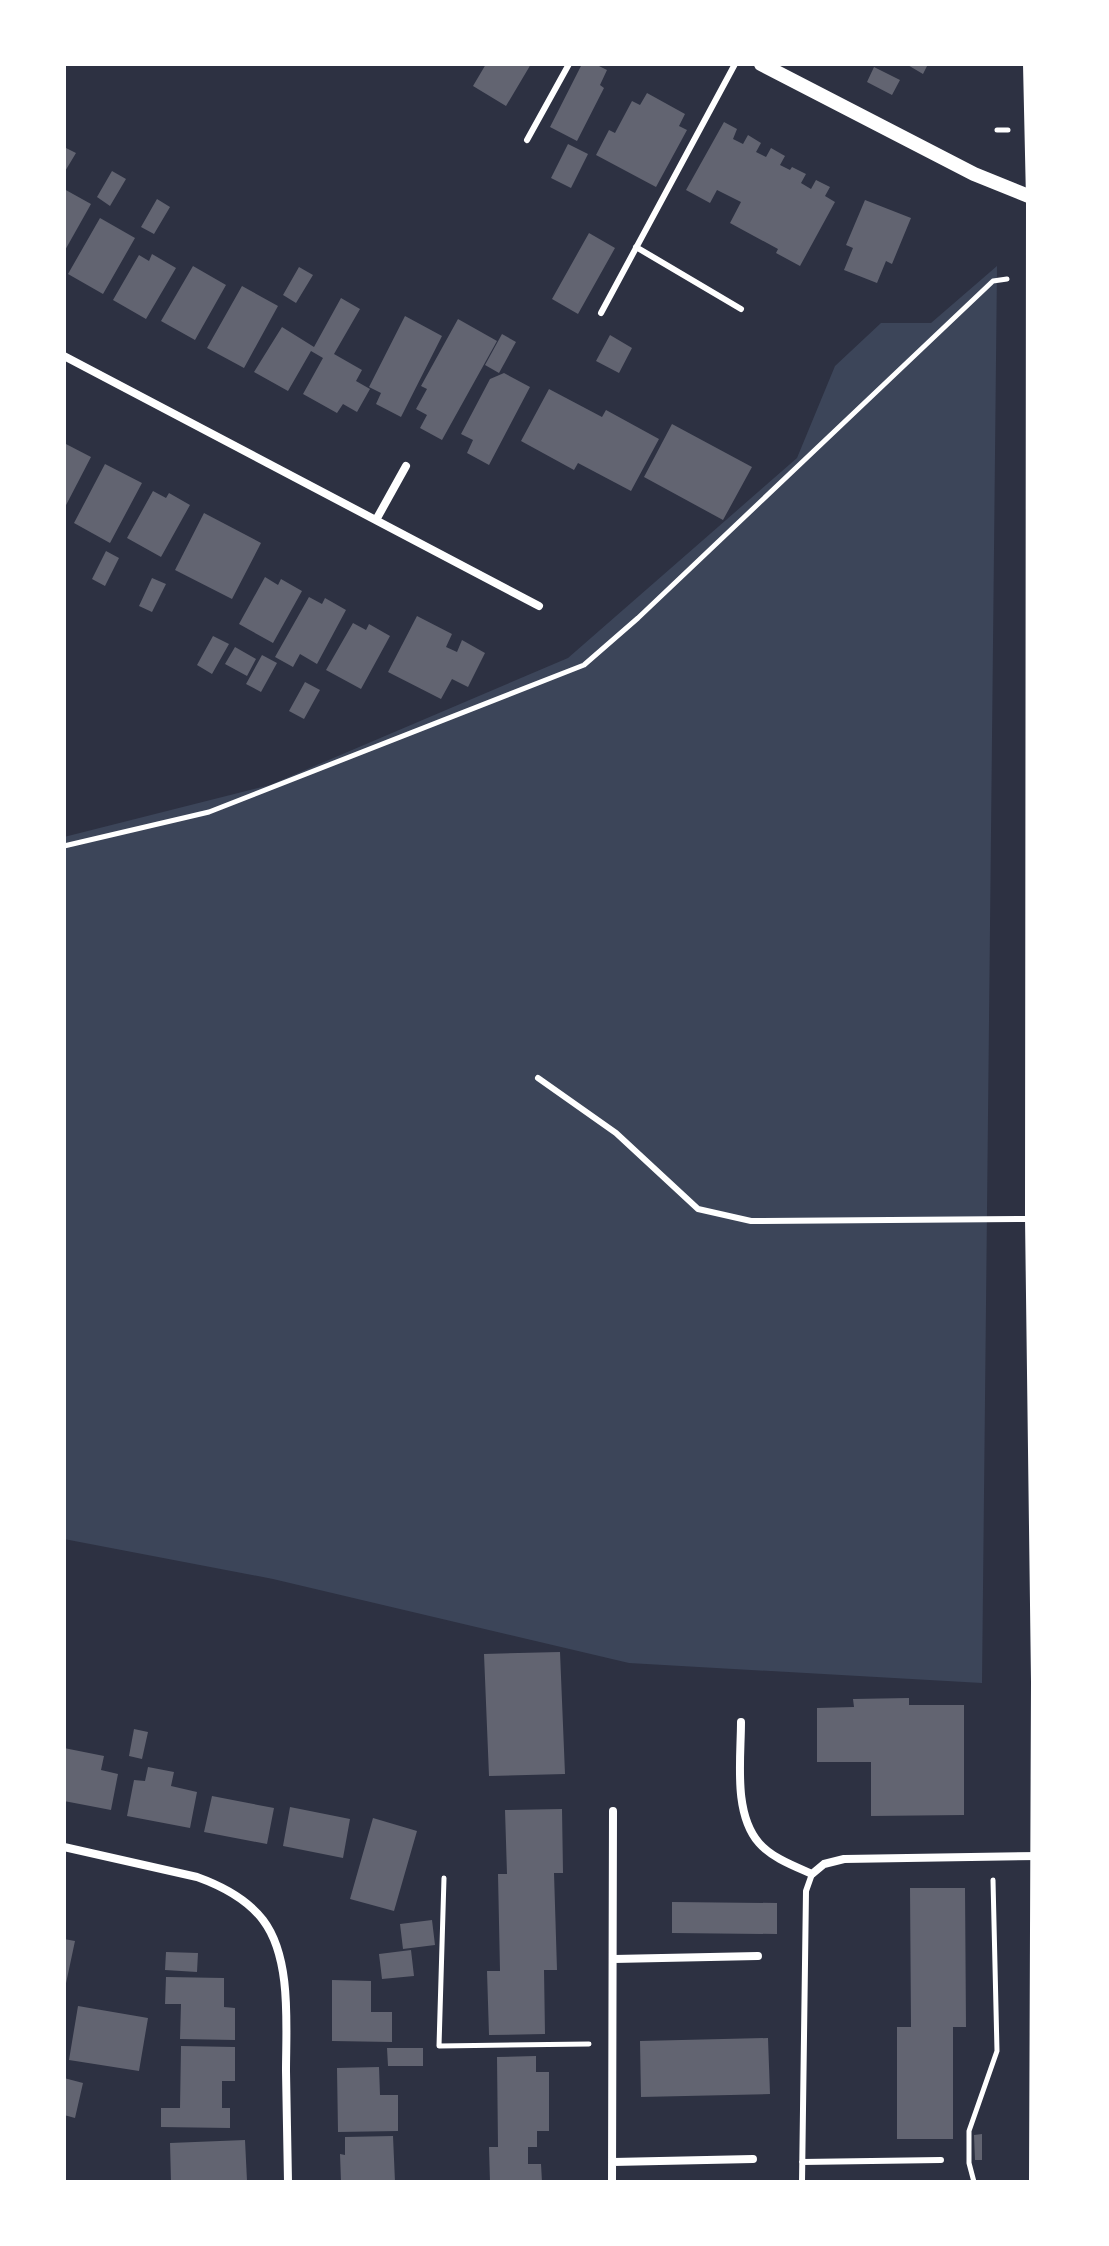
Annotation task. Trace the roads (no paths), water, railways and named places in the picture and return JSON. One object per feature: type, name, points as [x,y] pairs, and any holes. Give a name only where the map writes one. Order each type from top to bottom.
[{"type":"main road","points":[[1033,64],[1040,406],[1035,1218],[1041,1682],[1039,2182]]},
{"type":"street","points":[[761,64],[974,174],[1036,199]]},
{"type":"street","points":[[64,356],[539,606]]},
{"type":"street","points":[[376,520],[406,466]]},
{"type":"street","points":[[741,1722],[742,1800],[746,1824],[760,1844],[782,1861],[812,1874],[824,1864],[844,1859],[1041,1856]]},
{"type":"street","points":[[612,2182],[613,1811]]},
{"type":"street","points":[[64,1847],[215,1883],[249,1905],[264,1921],[278,1951],[285,1987],[288,2182]]},
{"type":"street","points":[[614,1959],[758,1956]]},
{"type":"street","points":[[613,2162],[753,2159]]},
{"type":"lane","points":[[527,140],[569,64]]},
{"type":"lane","points":[[601,313],[735,64]]},
{"type":"lane","points":[[636,247],[741,309]]},
{"type":"lane","points":[[538,1078],[616,1133],[698,1209],[751,1221],[1035,1218]]},
{"type":"lane","points":[[802,2182],[806,1891],[812,1874]]},
{"type":"lane","points":[[802,2162],[941,2160]]}]
